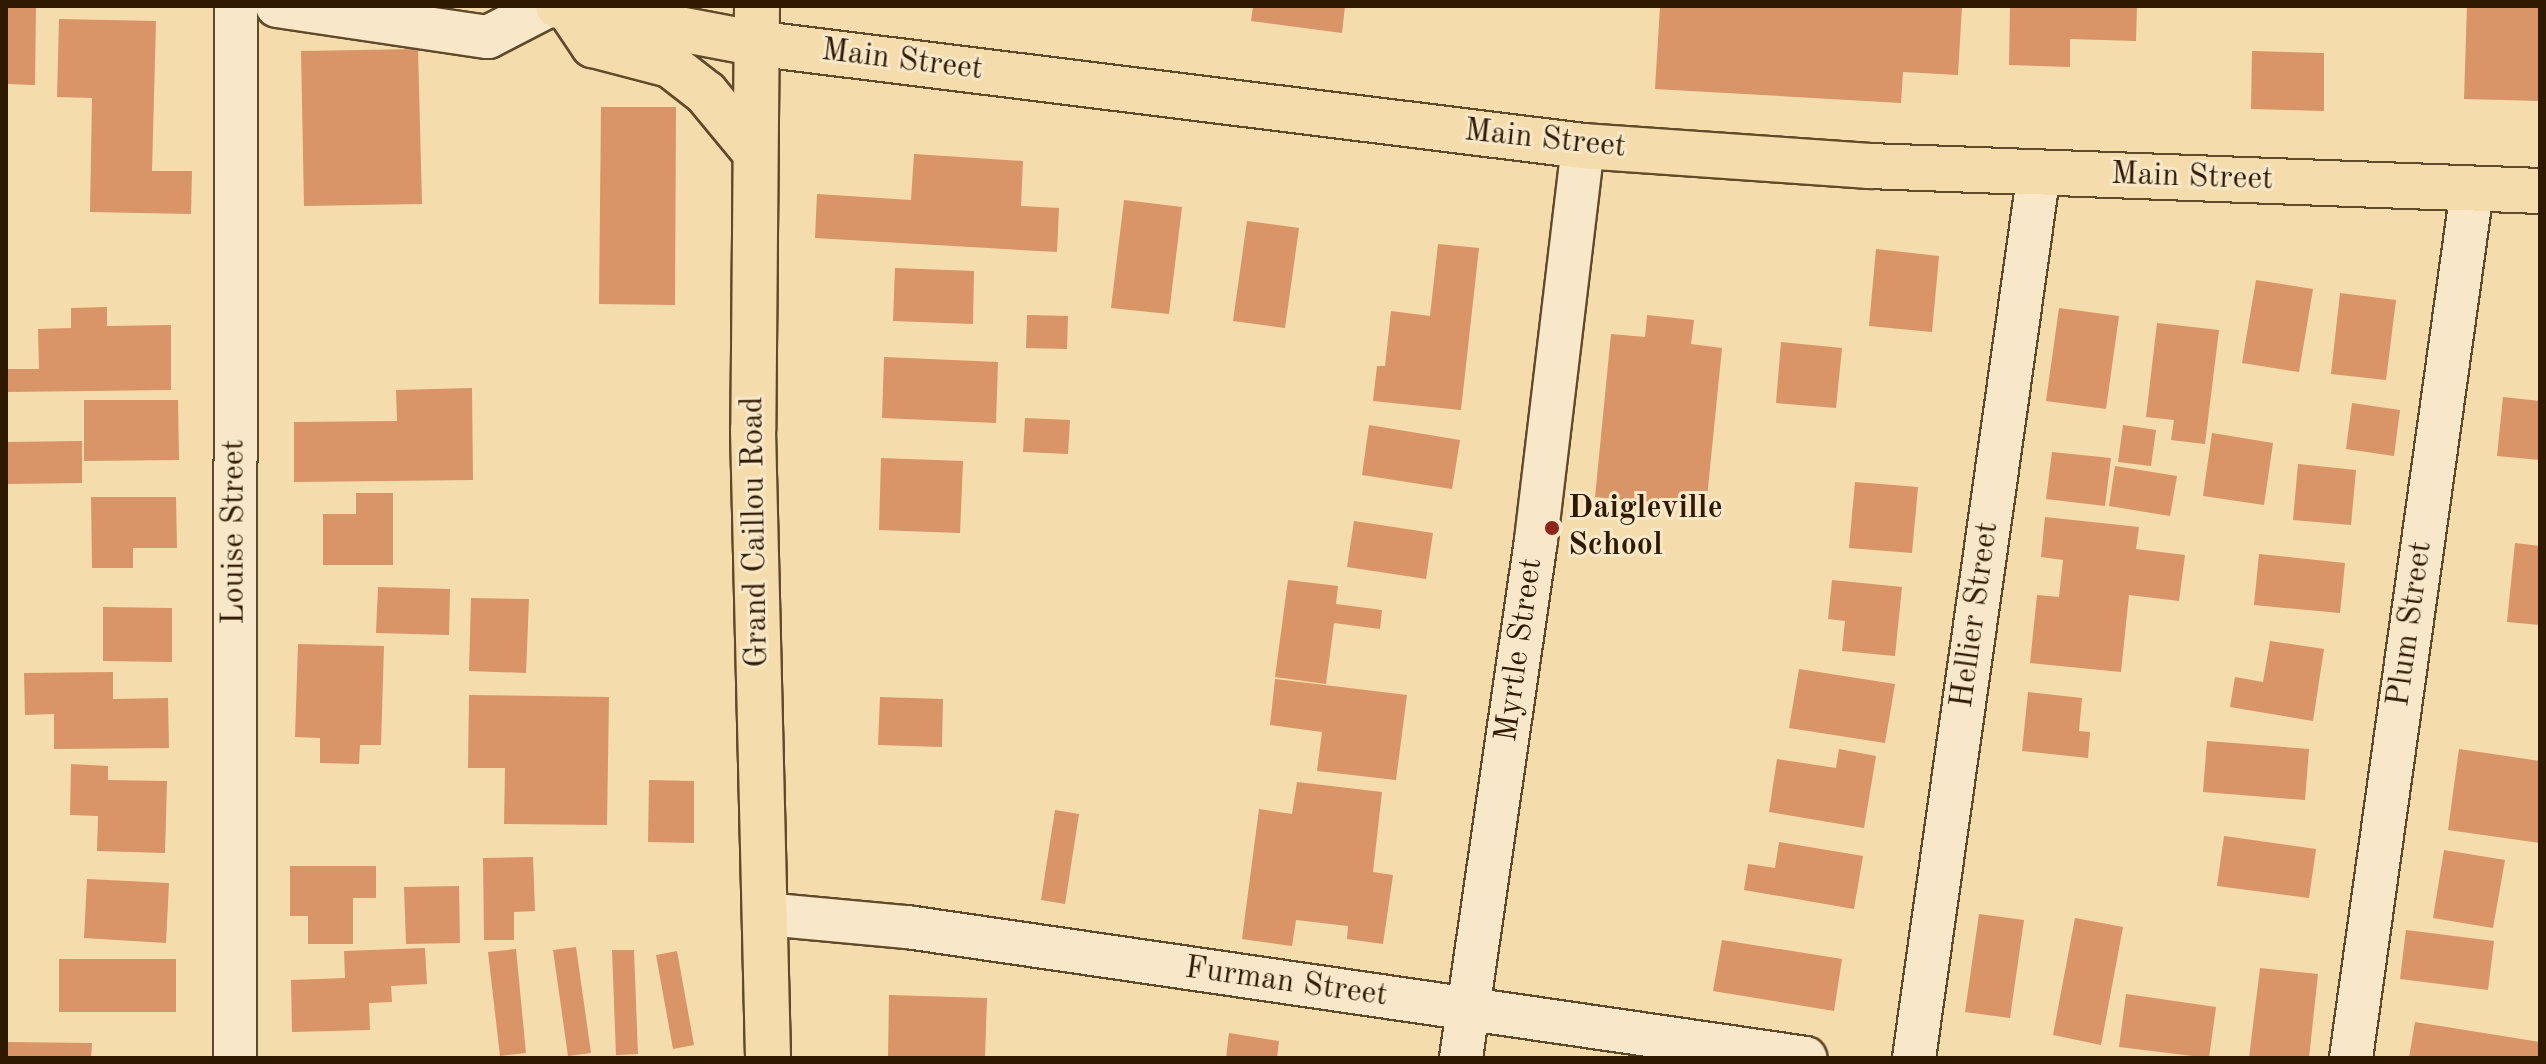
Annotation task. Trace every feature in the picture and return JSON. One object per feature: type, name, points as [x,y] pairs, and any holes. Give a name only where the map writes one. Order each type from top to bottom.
[{"type":"main road","name":"Main Street","points":[[558,7],[755,24],[1583,146],[2039,172],[2540,191]]},
{"type":"main road","points":[[558,7],[593,45],[670,65],[706,93],[753,150]]},
{"type":"main road","name":"Grand Caillou Road","points":[[755,24],[753,430],[768,1058]]},
{"type":"street","name":"Louise Street","points":[[235,1058],[236,6]]},
{"type":"street","points":[[277,6],[488,37],[558,7]]},
{"type":"street","name":"Myrtle Street","points":[[1461,1058],[1536,540],[1583,146]]},
{"type":"street","name":"Hellier Street","points":[[1914,1058],[2039,172]]},
{"type":"street","name":"Plum Street","points":[[2351,1058],[2472,190]]},
{"type":"street","name":"Furman Street","points":[[766,914],[907,927],[1806,1058]]},
{"type":"building","points":[[6,6],[36,6],[35,85],[6,84]]},
{"type":"building","points":[[1253,6],[1345,6],[1342,33],[1251,21]]},
{"type":"building","points":[[1660,6],[1962,6],[1958,75],[1903,72],[1901,103],[1655,89]]},
{"type":"building","points":[[2010,6],[2137,6],[2136,41],[2070,39],[2070,67],[2009,65]]},
{"type":"building","points":[[2467,6],[2540,8],[2540,101],[2464,99]]},
{"type":"building","points":[[59,19],[156,21],[152,171],[192,171],[191,214],[90,212],[92,98],[57,97]]},
{"type":"building","points":[[418,49],[422,204],[304,206],[301,51]]},
{"type":"building","points":[[2252,51],[2324,53],[2324,111],[2251,109]]},
{"type":"building","points":[[601,107],[676,107],[675,305],[599,304]]},
{"type":"building","points":[[914,154],[1023,161],[1021,206],[1059,208],[1057,252],[815,238],[817,194],[911,200]]},
{"type":"building","points":[[1124,200],[1182,207],[1169,314],[1111,308]]},
{"type":"building","points":[[1247,221],[1299,228],[1285,328],[1233,321]]},
{"type":"building","points":[[1438,244],[1479,248],[1461,410],[1373,401],[1377,366],[1385,366],[1391,311],[1430,316]]},
{"type":"building","points":[[1876,249],[1939,256],[1932,332],[1869,326]]},
{"type":"building","points":[[895,268],[974,271],[973,324],[893,321]]},
{"type":"building","points":[[2256,280],[2313,289],[2299,372],[2242,363]]},
{"type":"building","points":[[2340,293],[2396,300],[2386,380],[2331,374]]},
{"type":"building","points":[[107,307],[107,326],[171,325],[171,390],[6,392],[6,369],[39,369],[38,329],[71,328],[71,308]]},
{"type":"building","points":[[2059,308],[2119,316],[2106,409],[2046,401]]},
{"type":"building","points":[[1027,315],[1068,316],[1067,349],[1026,348]]},
{"type":"building","points":[[1647,315],[1694,320],[1691,344],[1722,348],[1706,508],[1595,497],[1611,334],[1645,337]]},
{"type":"building","points":[[2157,323],[2219,330],[2205,444],[2171,440],[2174,420],[2146,417]]},
{"type":"building","points":[[1781,342],[1842,348],[1836,408],[1776,403]]},
{"type":"building","points":[[884,357],[998,362],[996,423],[882,418]]},
{"type":"building","points":[[472,388],[473,480],[294,482],[294,422],[397,421],[396,390]]},
{"type":"building","points":[[2503,397],[2540,401],[2540,460],[2497,456]]},
{"type":"building","points":[[84,400],[178,400],[179,460],[84,461]]},
{"type":"building","points":[[2352,403],[2400,410],[2394,456],[2346,449]]},
{"type":"building","points":[[1025,418],[1070,420],[1068,454],[1023,452]]},
{"type":"building","points":[[1369,425],[1460,440],[1452,489],[1362,475]]},
{"type":"building","points":[[2123,425],[2156,430],[2151,466],[2118,462]]},
{"type":"building","points":[[2212,433],[2273,443],[2264,505],[2203,496]]},
{"type":"building","points":[[82,441],[82,483],[6,484],[6,442]]},
{"type":"building","points":[[2052,452],[2111,458],[2105,506],[2046,499]]},
{"type":"building","points":[[881,458],[963,461],[960,533],[879,530]]},
{"type":"building","points":[[2298,464],[2356,470],[2351,525],[2293,520]]},
{"type":"building","points":[[2115,466],[2177,476],[2170,516],[2109,506]]},
{"type":"building","points":[[1855,482],[1918,487],[1912,553],[1849,548]]},
{"type":"building","points":[[356,493],[393,493],[393,565],[323,565],[323,514],[356,514]]},
{"type":"building","points":[[91,497],[176,497],[177,548],[133,548],[133,568],[92,568]]},
{"type":"building","points":[[2045,517],[2139,527],[2136,549],[2185,555],[2179,601],[2129,595],[2121,672],[2030,663],[2037,595],[2059,597],[2063,560],[2041,557]]},
{"type":"building","points":[[1354,521],[1433,533],[1426,579],[1347,567]]},
{"type":"building","points":[[2515,543],[2540,546],[2540,625],[2507,622]]},
{"type":"building","points":[[2259,554],[2345,563],[2340,613],[2254,605]]},
{"type":"building","points":[[1288,580],[1338,586],[1336,604],[1382,610],[1380,629],[1334,623],[1326,684],[1275,677]]},
{"type":"building","points":[[1832,580],[1902,587],[1895,656],[1842,651],[1845,621],[1828,619]]},
{"type":"building","points":[[378,587],[450,589],[449,635],[376,633]]},
{"type":"building","points":[[471,598],[529,599],[526,673],[469,671]]},
{"type":"building","points":[[103,607],[172,608],[172,662],[103,661]]},
{"type":"building","points":[[2270,641],[2324,649],[2313,721],[2230,707],[2235,677],[2263,682]]},
{"type":"building","points":[[298,644],[384,646],[381,745],[360,745],[359,764],[320,763],[320,738],[295,737]]},
{"type":"building","points":[[1799,669],[1895,684],[1885,743],[1789,728]]},
{"type":"building","points":[[113,672],[113,699],[168,698],[169,748],[54,749],[54,714],[25,715],[24,673]]},
{"type":"building","points":[[1275,679],[1407,695],[1396,780],[1317,771],[1322,732],[1270,725]]},
{"type":"building","points":[[2028,692],[2082,698],[2079,731],[2090,732],[2088,758],[2022,751]]},
{"type":"building","points":[[469,695],[609,697],[607,825],[504,824],[505,768],[468,768]]},
{"type":"building","points":[[880,697],[943,699],[942,747],[878,745]]},
{"type":"building","points":[[2207,741],[2309,749],[2305,800],[2203,792]]},
{"type":"building","points":[[1839,749],[1876,756],[1864,828],[1769,812],[1777,759],[1836,768]]},
{"type":"building","points":[[2459,749],[2540,761],[2540,843],[2448,830]]},
{"type":"building","points":[[71,764],[108,766],[108,780],[167,781],[165,853],[97,851],[98,816],[70,815]]},
{"type":"building","points":[[649,780],[694,781],[694,843],[648,842]]},
{"type":"building","points":[[1297,782],[1382,792],[1373,872],[1393,875],[1383,944],[1347,939],[1348,926],[1296,920],[1292,946],[1242,939],[1259,809],[1292,814]]},
{"type":"building","points":[[1055,810],[1079,814],[1065,904],[1041,900]]},
{"type":"building","points":[[2224,836],[2316,849],[2309,898],[2217,886]]},
{"type":"building","points":[[1779,842],[1863,856],[1854,909],[1744,890],[1748,864],[1775,868]]},
{"type":"building","points":[[2444,850],[2505,860],[2493,928],[2433,918]]},
{"type":"building","points":[[533,857],[535,911],[514,912],[514,940],[484,940],[483,858]]},
{"type":"building","points":[[290,866],[376,866],[376,898],[353,898],[353,944],[308,944],[308,916],[290,916]]},
{"type":"building","points":[[87,879],[169,883],[166,943],[84,938]]},
{"type":"building","points":[[459,886],[460,943],[406,944],[404,887]]},
{"type":"building","points":[[1979,914],[2024,920],[2010,1018],[1965,1012]]},
{"type":"building","points":[[2075,918],[2123,927],[2101,1045],[2053,1035]]},
{"type":"building","points":[[2406,930],[2494,941],[2488,990],[2400,979]]},
{"type":"building","points":[[1722,940],[1842,959],[1834,1011],[1713,991]]},
{"type":"building","points":[[576,947],[591,1053],[568,1056],[553,950]]},
{"type":"building","points":[[425,948],[427,984],[391,986],[392,1002],[369,1003],[370,1030],[292,1032],[291,980],[345,978],[344,951]]},
{"type":"building","points":[[516,949],[526,1053],[500,1056],[488,952]]},
{"type":"building","points":[[612,950],[634,950],[638,1054],[616,1055]]},
{"type":"building","points":[[677,951],[694,1045],[673,1049],[656,955]]},
{"type":"building","points":[[59,959],[176,959],[176,1012],[59,1012]]},
{"type":"building","points":[[2260,968],[2318,974],[2309,1058],[2249,1058]]},
{"type":"building","points":[[2126,994],[2216,1007],[2209,1058],[2119,1047]]},
{"type":"building","points":[[889,995],[987,998],[985,1058],[888,1058]]},
{"type":"building","points":[[2415,1022],[2540,1042],[2540,1058],[2409,1058]]},
{"type":"building","points":[[1229,1033],[1279,1041],[1277,1058],[1226,1058]]},
{"type":"building","points":[[6,1042],[92,1043],[91,1058],[6,1058]]},
{"type":"place","name":"Daigleville School","points":[[1552,528]]}]
